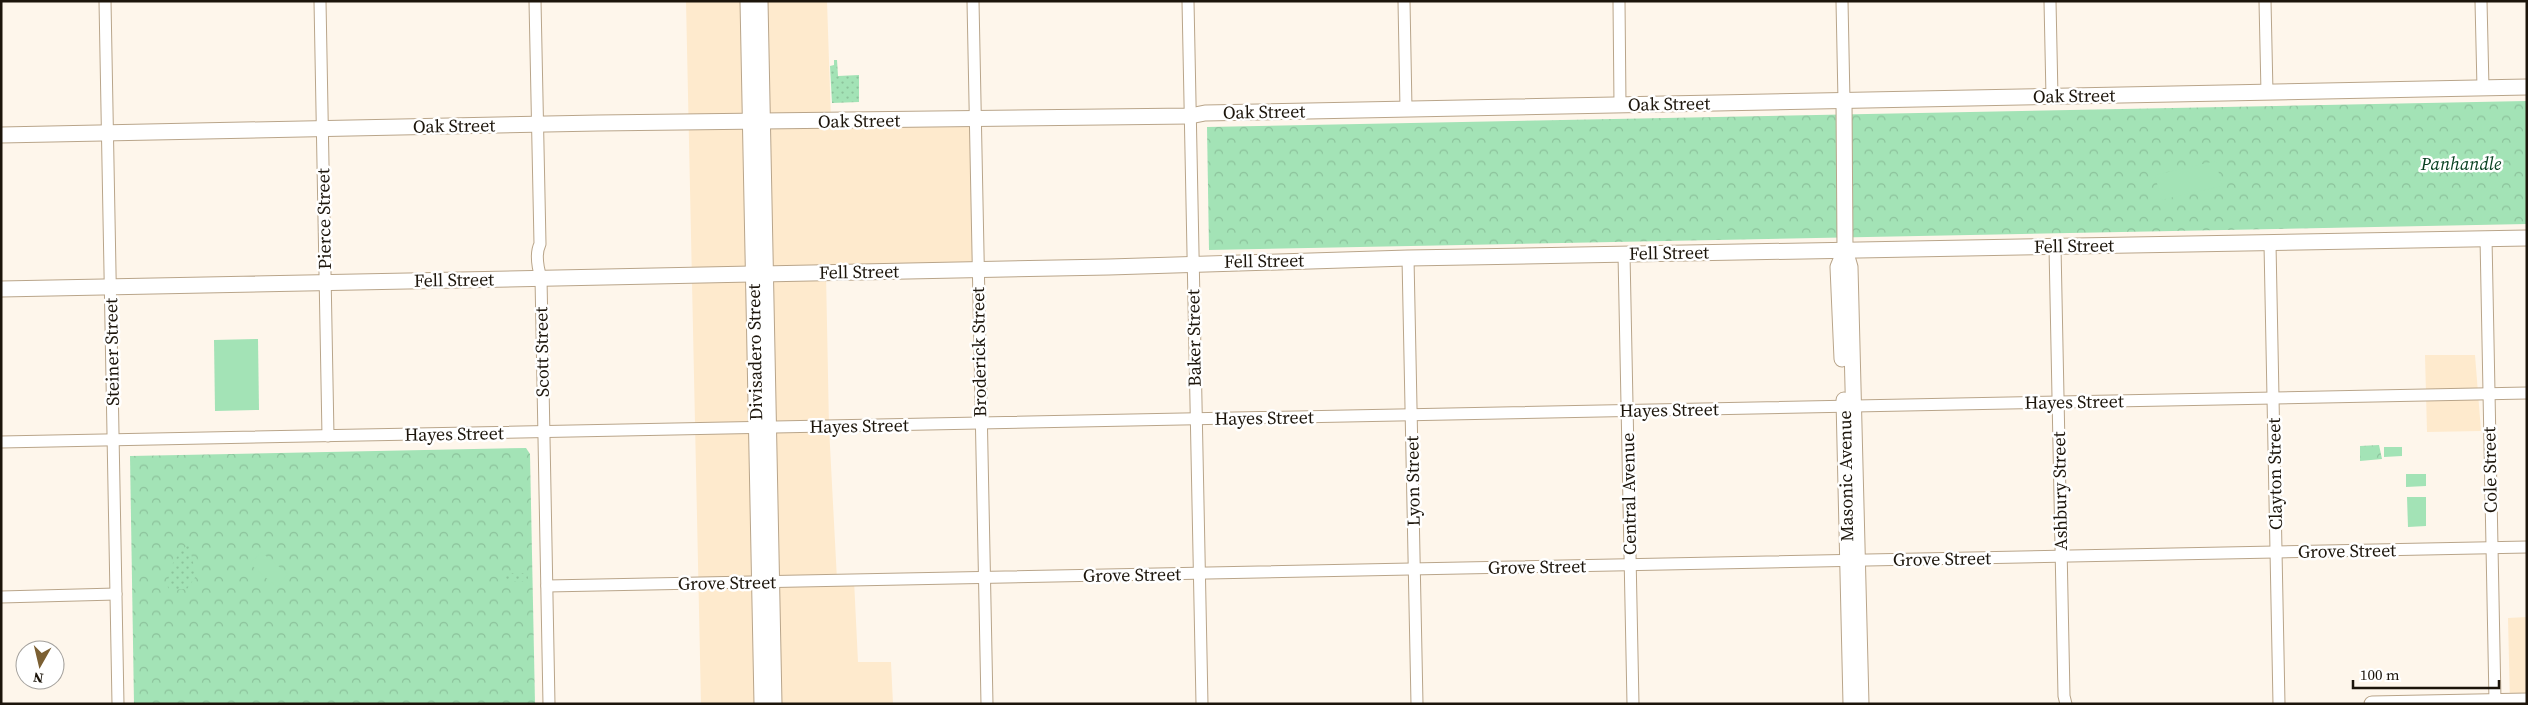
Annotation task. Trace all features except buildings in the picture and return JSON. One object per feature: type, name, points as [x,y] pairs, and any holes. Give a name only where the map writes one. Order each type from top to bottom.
[{"type":"main road","name":"Divisadero Street","points":[[748,1],[756,122],[765,582],[762,704]]},
{"type":"main road","name":"Divisadero Street","points":[[756,122],[760,1]]},
{"type":"main road","name":"Oak Street","points":[[1,134],[538,124],[1190,116],[1205,113],[2527,87]]},
{"type":"main road","name":"Masonic Avenue","points":[[1844,101],[1845,250],[1850,267],[1849,407],[1853,561],[1861,704]]},
{"type":"main road","name":"Fell Street","points":[[1,289],[978,270],[1408,258],[2527,238]]},
{"type":"main road","name":"Masonic Avenue","points":[[1850,704],[1853,561]]},
{"type":"main road","name":"Divisadero Street","points":[[765,582],[774,704]]},
{"type":"main road","points":[[2372,704],[2527,701]]},
{"type":"street","name":"Steiner Street","points":[[105,1],[118,704]]},
{"type":"street","name":"Pierce Street","points":[[320,1],[328,436]]},
{"type":"street","name":"Scott Street","points":[[535,1],[540,244],[538,248],[541,278],[549,704]]},
{"type":"street","name":"Broderick Street","points":[[973,1],[987,704]]},
{"type":"street","name":"Baker Street","points":[[1188,1],[1202,704]]},
{"type":"street","points":[[1404,1],[1406,109]]},
{"type":"street","points":[[1618,1],[1620,105]]},
{"type":"street","name":"Masonic Avenue","points":[[1842,1],[1844,101]]},
{"type":"street","points":[[2050,1],[2052,97]]},
{"type":"street","points":[[2265,1],[2267,93]]},
{"type":"street","points":[[2481,1],[2483,88]]},
{"type":"street","name":"Cole Street","points":[[2486,238],[2495,701]]},
{"type":"street","name":"Clayton Street","points":[[2270,244],[2279,704]]},
{"type":"street","name":"Ashbury Street","points":[[2055,247],[2066,704]]},
{"type":"street","name":"Central Avenue","points":[[1624,254],[1633,704]]},
{"type":"street","name":"Lyon Street","points":[[1408,258],[1417,704]]},
{"type":"street","name":"Hayes Street","points":[[1,442],[2527,393]]},
{"type":"street","name":"Grove Street","points":[[547,586],[2527,548]]},
{"type":"street","points":[[1,597],[116,594]]},
{"type":"shaded area","points":[[686,1],[827,1],[831,121],[974,119],[978,270],[826,273],[829,427],[837,580],[854,580],[858,662],[891,662],[893,704],[701,704]]},
{"type":"shaded area","points":[[2425,355],[2475,355],[2481,431],[2427,432]]},
{"type":"shaded area","points":[[2527,617],[2527,704],[2510,704],[2508,618]]},
{"type":"green space","points":[[834,60],[837,60],[838,76],[859,75],[859,102],[832,103],[830,66],[834,65]]},
{"type":"green space","name":"Panhandle","points":[[2527,101],[2527,224],[1209,250],[1207,127]]},
{"type":"green space","points":[[2216,161],[2222,186],[2161,200],[2155,175]]},
{"type":"green space","points":[[258,339],[259,410],[215,411],[214,340]]},
{"type":"green space","points":[[2379,445],[2382,459],[2360,461],[2360,446]]},
{"type":"green space","points":[[2384,447],[2402,447],[2402,456],[2384,457]]},
{"type":"green space","points":[[526,448],[530,454],[535,704],[134,704],[130,456]]},
{"type":"green space","points":[[2406,474],[2426,474],[2426,486],[2406,487]]},
{"type":"green space","points":[[2407,497],[2426,497],[2426,526],[2408,527]]},
{"type":"green space","points":[[189,544],[196,576],[187,589],[169,590],[167,585],[172,565],[180,552]]},
{"type":"green space","points":[[261,552],[288,574],[277,587],[250,564]]},
{"type":"green space","points":[[506,573],[528,573],[528,581],[506,581]]}]
